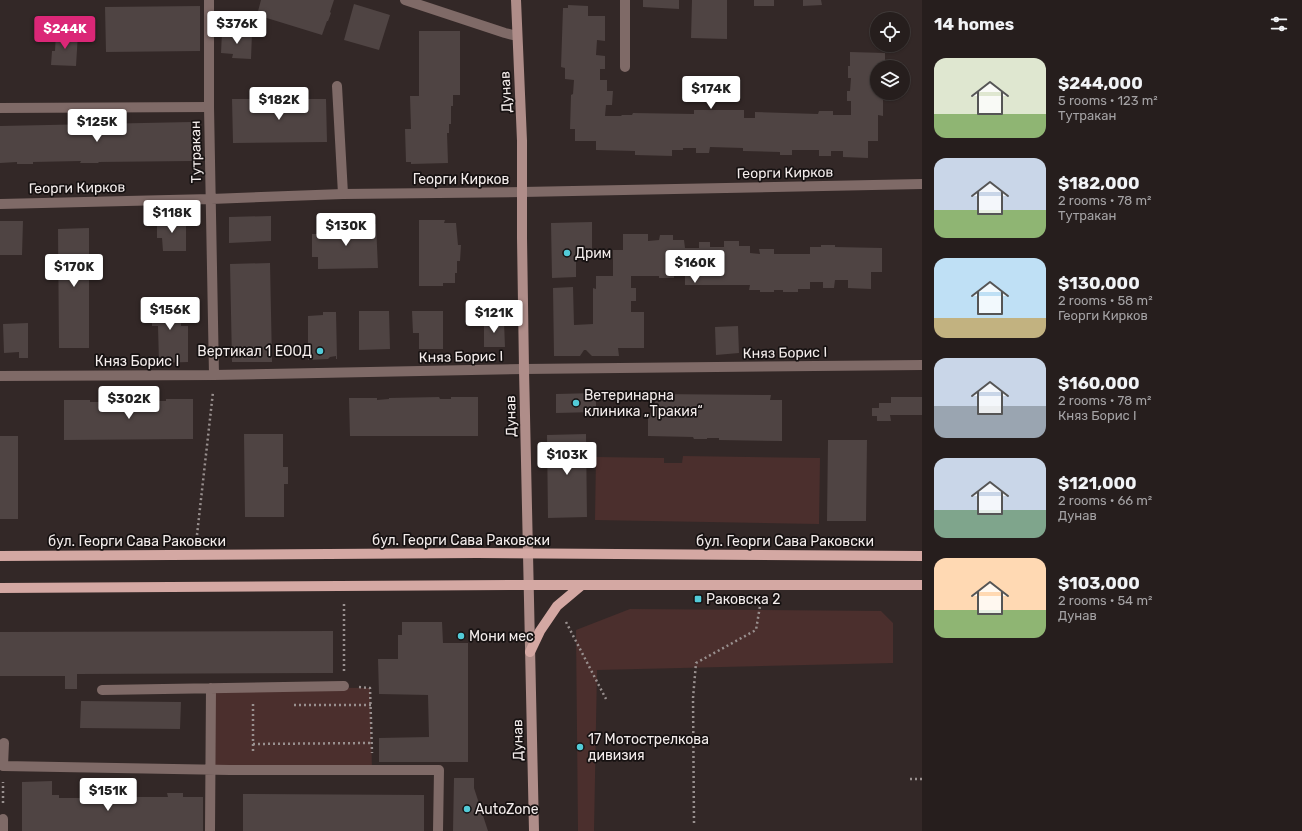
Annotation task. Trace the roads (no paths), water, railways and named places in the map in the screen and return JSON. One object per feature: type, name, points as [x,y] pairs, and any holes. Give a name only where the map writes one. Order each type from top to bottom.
[{"type":"main road","name":"Дунав","points":[[516,0],[522,141],[524,369],[534,831]]},
{"type":"main road","name":"бул. Георги Сава Раковски","points":[[0,556],[528,554],[922,556]]},
{"type":"main road","points":[[0,588],[529,585],[922,585]]},
{"type":"main road","points":[[530,652],[540,632],[557,606],[582,585]]},
{"type":"street","name":"Тутракан","points":[[209,0],[209,107],[214,375]]},
{"type":"street","points":[[405,0],[517,36]]},
{"type":"street","points":[[625,0],[625,67]]},
{"type":"street","points":[[337,86],[343,194]]},
{"type":"street","points":[[0,108],[209,107]]},
{"type":"street","name":"Георги Кирков","points":[[0,204],[343,194],[922,184]]},
{"type":"street","name":"Княз Борис I","points":[[0,376],[214,375],[524,369],[922,365]]},
{"type":"street","points":[[102,690],[344,686]]},
{"type":"street","points":[[210,831],[211,688]]},
{"type":"street","points":[[4,743],[3,766],[252,770],[439,770],[438,831]]},
{"type":"street","points":[[3,819],[3,831]]},
{"type":"place","name":"Дрим","points":[[567,253]]},
{"type":"place","name":"Вертикал 1 ЕООД","points":[[320,351]]},
{"type":"place","name":"Ветеринарна клиника „Тракия“","points":[[576,403]]},
{"type":"place","name":"Раковска 2","points":[[698,599]]},
{"type":"place","name":"Мони мес","points":[[461,636]]},
{"type":"place","name":"17 Мотострелкова дивизия","points":[[580,747]]},
{"type":"place","name":"AutoZone","points":[[467,809]]}]
